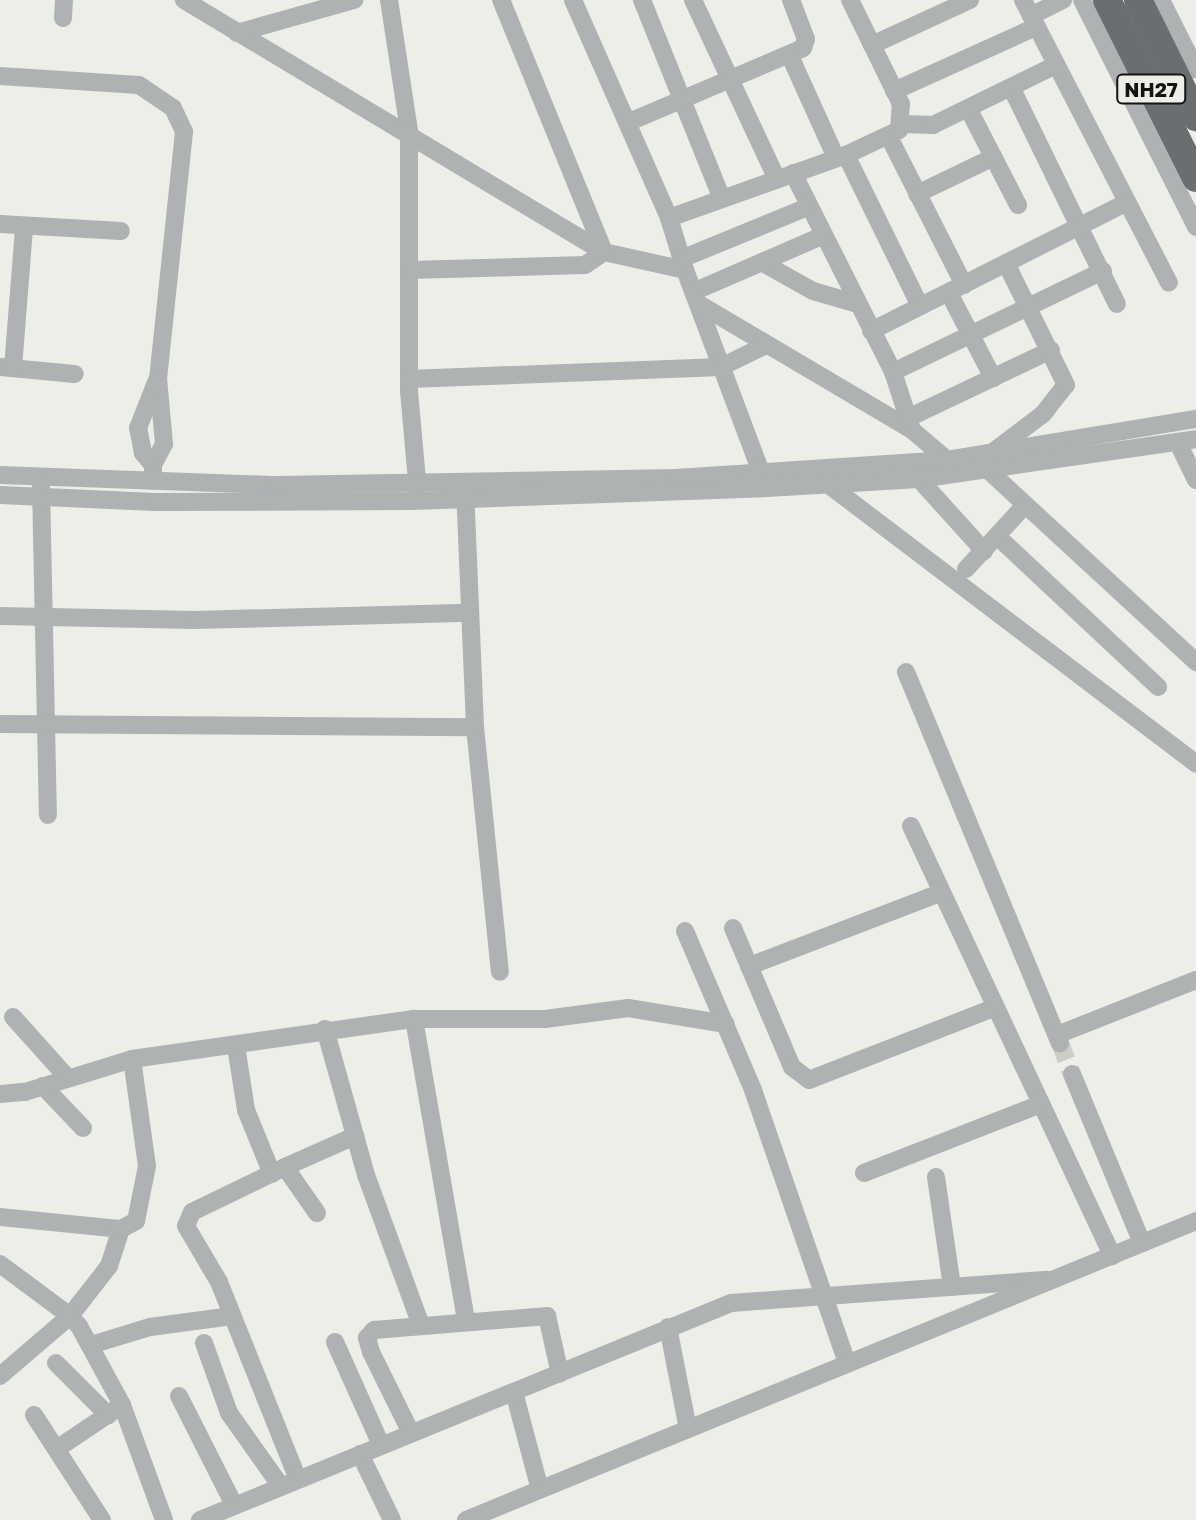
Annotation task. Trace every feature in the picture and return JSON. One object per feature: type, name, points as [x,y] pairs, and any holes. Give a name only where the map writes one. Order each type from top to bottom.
[{"type":"highway","name":"NH27","points":[[1107,0],[1196,178]]},
{"type":"highway","name":"NH27","points":[[1138,0],[1196,117]]},
{"type":"street","points":[[184,0],[409,131],[604,252],[683,264],[808,207]]},
{"type":"street","points":[[237,33],[354,0]]},
{"type":"street","points":[[389,0],[409,131],[409,379],[419,501]]},
{"type":"street","points":[[501,0],[604,252]]},
{"type":"street","points":[[573,0],[669,218],[683,264],[764,480]]},
{"type":"street","points":[[642,0],[722,199]]},
{"type":"street","points":[[693,0],[730,79],[785,176],[808,207],[858,304],[893,372],[911,423]]},
{"type":"street","points":[[629,122],[790,56],[806,39],[791,0]]},
{"type":"street","points":[[872,45],[970,0]]},
{"type":"street","points":[[894,91],[1030,14],[1063,0]]},
{"type":"street","points":[[1082,0],[1196,227]]},
{"type":"street","points":[[1161,0],[1196,70]]},
{"type":"street","points":[[853,1],[894,91],[896,131],[917,194],[956,289],[971,335],[993,378]]},
{"type":"street","points":[[1030,14],[1169,283]]},
{"type":"street","points":[[790,56],[920,306]]},
{"type":"street","points":[[669,218],[841,157],[896,131],[921,128],[969,110],[1056,65]]},
{"type":"street","points":[[0,76],[139,85],[173,108],[184,132],[158,378],[164,444],[153,473]]},
{"type":"street","points":[[1012,89],[1117,304]]},
{"type":"street","points":[[969,110],[1018,205]]},
{"type":"street","points":[[917,194],[994,157]]},
{"type":"street","points":[[871,331],[1126,203]]},
{"type":"street","points":[[0,224],[121,231]]},
{"type":"street","points":[[24,227],[7,367],[75,374]]},
{"type":"street","points":[[696,298],[822,236]]},
{"type":"street","points":[[409,270],[585,265],[604,252]]},
{"type":"street","points":[[763,263],[813,291],[858,304]]},
{"type":"street","points":[[990,462],[1064,393],[1064,374],[1006,263]]},
{"type":"street","points":[[893,372],[1103,271]]},
{"type":"street","points":[[696,298],[764,346],[911,423],[947,460]]},
{"type":"street","points":[[409,379],[721,367],[764,346]]},
{"type":"street","points":[[911,423],[1051,350]]},
{"type":"street","points":[[153,473],[143,453],[138,428],[158,378]]},
{"type":"street","points":[[0,475],[40,477],[153,473],[417,482],[764,480],[829,485],[919,479],[1196,419]]},
{"type":"street","points":[[0,495],[465,500],[764,480],[947,460],[990,462],[1187,441],[1196,480]]},
{"type":"street","points":[[990,462],[1025,505],[1196,662]]},
{"type":"street","points":[[40,477],[47,616],[48,815]]},
{"type":"street","points":[[919,479],[984,551]]},
{"type":"street","points":[[465,481],[475,727],[500,972]]},
{"type":"street","points":[[829,485],[1196,764]]},
{"type":"street","points":[[966,569],[999,538],[1025,505]]},
{"type":"street","points":[[999,538],[1158,687]]},
{"type":"street","points":[[0,616],[194,620],[469,613]]},
{"type":"street","points":[[906,672],[1058,1039],[1196,980]]},
{"type":"street","points":[[0,724],[475,727]]},
{"type":"street","points":[[911,826],[938,894],[1112,1256]]},
{"type":"street","points":[[749,966],[938,894]]},
{"type":"street","points":[[733,928],[792,1067],[809,1080],[994,1008]]},
{"type":"street","points":[[685,931],[726,1024],[828,1297],[847,1363]]},
{"type":"street","points":[[0,1094],[43,1086],[66,1076],[132,1059],[236,1046],[325,1029],[414,1019],[545,1019],[628,1008],[726,1024]]},
{"type":"street","points":[[13,1017],[66,1076]]},
{"type":"street","points":[[414,1019],[466,1321]]},
{"type":"street","points":[[325,1029],[355,1136],[421,1325]]},
{"type":"street","points":[[236,1046],[246,1110],[278,1171],[317,1213]]},
{"type":"street","points":[[0,1217],[121,1229],[136,1221],[147,1166],[132,1059]]},
{"type":"street","points":[[1072,1074],[1142,1243]]},
{"type":"street","points":[[43,1086],[83,1128]]},
{"type":"street","points":[[864,1173],[1041,1104]]},
{"type":"street","points":[[288,1481],[232,1316],[186,1220],[192,1212],[355,1136]]},
{"type":"street","points":[[936,1177],[952,1287]]},
{"type":"street","points":[[466,1520],[1196,1221]]},
{"type":"street","points":[[0,1376],[70,1316],[109,1266],[121,1229]]},
{"type":"street","points":[[0,1264],[70,1316],[91,1345],[115,1410],[164,1520]]},
{"type":"street","points":[[200,1520],[288,1481],[731,1303],[1047,1280]]},
{"type":"street","points":[[91,1345],[150,1327],[232,1316]]},
{"type":"street","points":[[411,1433],[367,1338],[382,1328],[547,1316],[560,1374]]},
{"type":"street","points":[[668,1327],[688,1429]]},
{"type":"street","points":[[335,1342],[381,1445]]},
{"type":"street","points":[[204,1343],[229,1413],[288,1481]]},
{"type":"street","points":[[56,1363],[115,1410]]},
{"type":"street","points":[[514,1392],[540,1490]]},
{"type":"street","points":[[179,1396],[234,1505]]},
{"type":"street","points":[[58,1448],[115,1410]]},
{"type":"street","points":[[34,1415],[102,1520]]},
{"type":"street","points":[[360,1454],[392,1520]]},
{"type":"tunnel","points":[[1060,1043],[1072,1074]]}]
